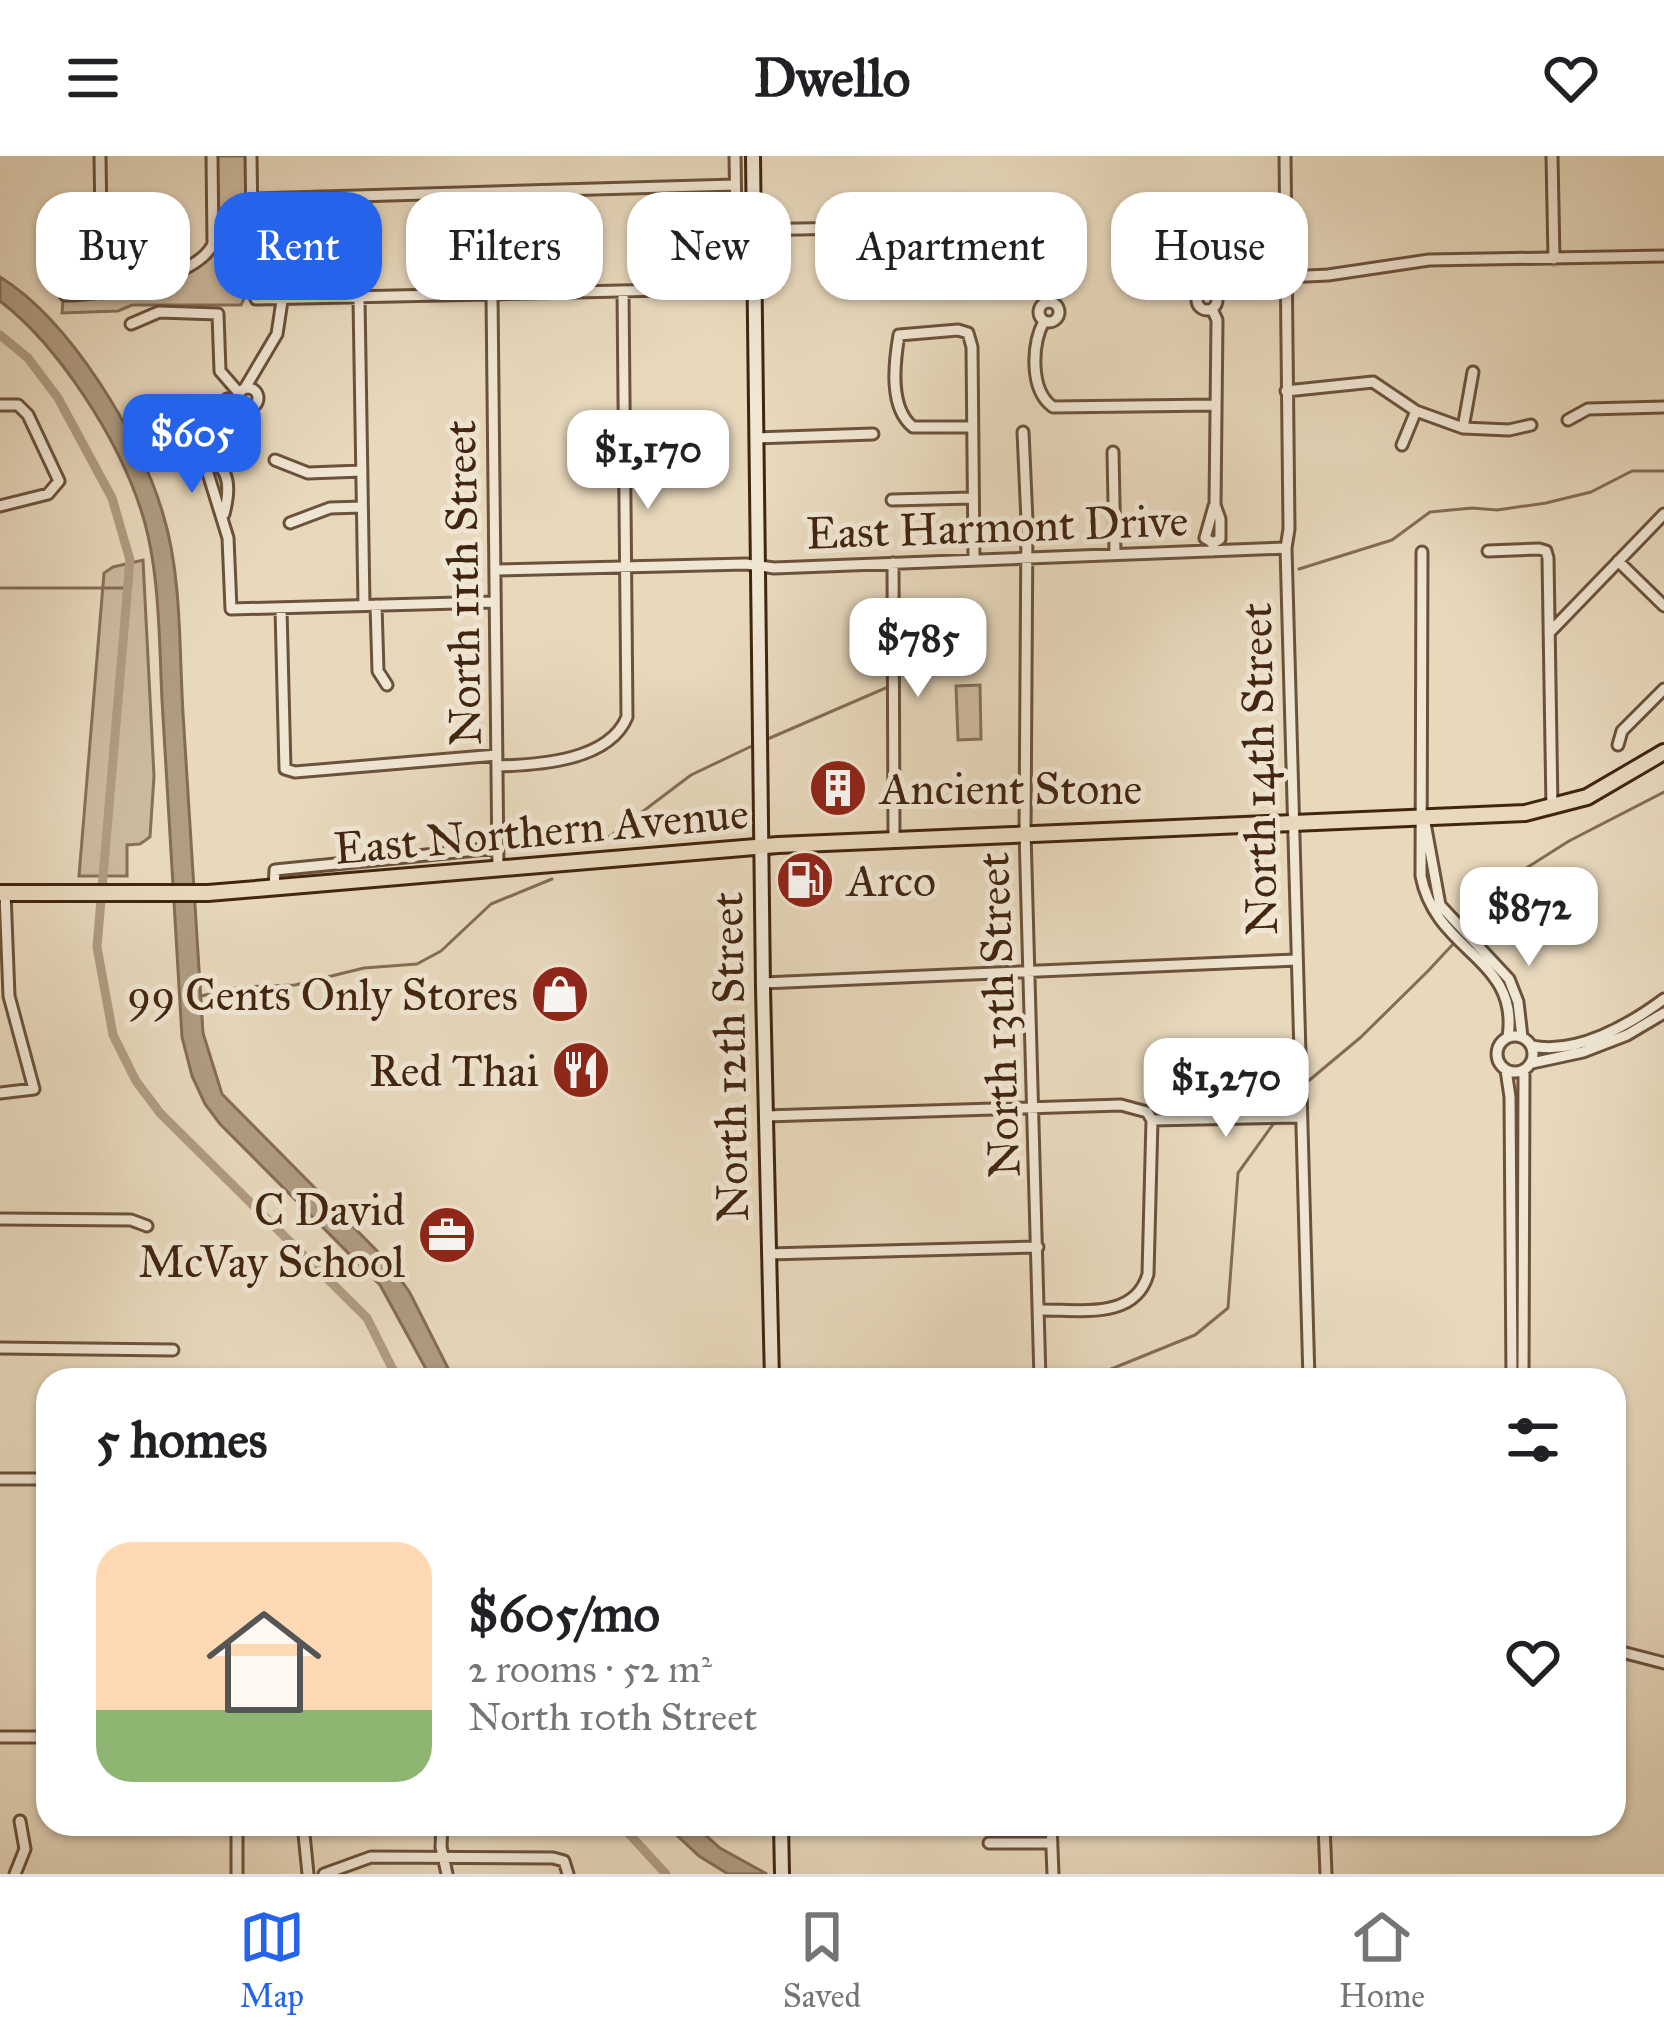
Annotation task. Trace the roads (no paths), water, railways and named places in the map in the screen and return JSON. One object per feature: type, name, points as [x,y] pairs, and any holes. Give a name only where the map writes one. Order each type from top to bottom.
[{"type":"main road","name":"East Northern Avenue","points":[[3,893],[274,890],[761,846],[1490,816],[1552,808],[1612,784],[1664,752]]},
{"type":"street","points":[[100,156],[101,192]]},
{"type":"street","points":[[190,268],[207,256],[213,244],[212,156]]},
{"type":"street","points":[[251,156],[251,192]]},
{"type":"street","points":[[735,156],[736,192]]},
{"type":"street","name":"North 12th Street","points":[[753,156],[753,192]]},
{"type":"street","name":"North 14th Street","points":[[1285,156],[1285,192]]},
{"type":"street","points":[[1552,156],[1554,259]]},
{"type":"street","points":[[382,195],[736,185]]},
{"type":"street","points":[[1308,276],[1429,260],[1664,256]]},
{"type":"street","points":[[603,292],[627,292]]},
{"type":"street","points":[[281,609],[285,769],[560,761],[608,740],[625,724],[629,707],[622,292]]},
{"type":"street","points":[[269,300],[320,300]]},
{"type":"street","points":[[359,300],[364,605]]},
{"type":"street","name":"North 11th Street","points":[[491,300],[498,869]]},
{"type":"street","name":"North 12th Street","points":[[754,300],[772,1368]]},
{"type":"street","name":"North 14th Street","points":[[1286,300],[1291,821],[1309,1368]]},
{"type":"street","points":[[200,423],[241,393],[278,334],[282,301]]},
{"type":"street","points":[[1212,309],[1217,320],[1215,505],[1220,518],[1220,539],[1213,547]]},
{"type":"street","points":[[131,325],[159,312],[218,314],[220,371],[241,393]]},
{"type":"street","points":[[1044,321],[1037,334],[1037,380],[1045,401],[1063,410],[1216,405]]},
{"type":"street","points":[[972,427],[913,428],[902,418],[897,406],[899,335],[968,333],[972,427],[974,560]]},
{"type":"street","points":[[1463,428],[1473,372]]},
{"type":"street","points":[[1286,391],[1372,382],[1416,411],[1463,428],[1509,430],[1531,425]]},
{"type":"street","points":[[0,405],[18,405],[28,415],[58,474],[57,487],[0,506]]},
{"type":"street","points":[[1568,420],[1588,409],[1664,407]]},
{"type":"street","points":[[1402,445],[1416,411]]},
{"type":"street","points":[[197,438],[185,437],[181,429],[188,419],[200,423]]},
{"type":"street","points":[[197,438],[200,423]]},
{"type":"street","name":"North 13th Street","points":[[1023,432],[1025,832],[1040,1368]]},
{"type":"street","points":[[757,438],[873,434]]},
{"type":"street","points":[[197,438],[224,514],[231,609],[495,602]]},
{"type":"street","points":[[1113,452],[1115,554]]},
{"type":"street","points":[[275,460],[308,473],[362,471]]},
{"type":"street","points":[[892,500],[972,498]]},
{"type":"street","points":[[290,523],[330,508],[362,507]]},
{"type":"street","points":[[1549,633],[1664,514]]},
{"type":"street","name":"East Harmont Drive","points":[[495,570],[893,563],[1213,547],[1286,548]]},
{"type":"street","points":[[1488,550],[1546,551],[1552,808]]},
{"type":"street","points":[[1422,552],[1424,818],[1419,838],[1424,892],[1434,916],[1509,979],[1518,1002],[1522,1037],[1532,1046],[1581,1042],[1622,1026],[1664,999]]},
{"type":"street","points":[[1618,561],[1664,606]]},
{"type":"street","points":[[893,563],[894,839]]},
{"type":"street","points":[[376,605],[379,671],[387,685]]},
{"type":"street","points":[[1618,745],[1622,731],[1664,689]]},
{"type":"street","name":"East Northern Avenue","points":[[274,890],[275,870],[497,848]]},
{"type":"street","points":[[0,1093],[34,1090],[5,968],[3,893]]},
{"type":"street","points":[[1466,942],[1505,992],[1508,1037],[1497,1053],[1510,1080],[1512,1368]]},
{"type":"street","points":[[763,983],[1296,960]]},
{"type":"street","points":[[1506,1070],[1583,1052],[1627,1035],[1664,1013]]},
{"type":"street","points":[[1508,1037],[1522,1037]]},
{"type":"street","points":[[1523,1368],[1532,1046]]},
{"type":"street","points":[[765,1116],[1130,1105],[1149,1116],[1300,1117]]},
{"type":"street","points":[[1039,1310],[1116,1308],[1135,1300],[1148,1274],[1149,1116]]},
{"type":"street","points":[[0,1220],[131,1220],[147,1226]]},
{"type":"street","points":[[768,1254],[1038,1246]]},
{"type":"street","points":[[0,1348],[173,1350]]},
{"type":"street","points":[[0,1479],[36,1480]]},
{"type":"street","points":[[1626,1653],[1664,1664]]},
{"type":"street","points":[[0,1737],[36,1737]]},
{"type":"street","points":[[15,1874],[25,1849],[20,1821]]},
{"type":"street","points":[[237,1836],[237,1874]]},
{"type":"street","points":[[304,1836],[308,1874]]},
{"type":"street","points":[[442,1836],[447,1874]]},
{"type":"street","points":[[781,1836],[782,1874]]},
{"type":"street","points":[[1052,1836],[1053,1874]]},
{"type":"street","points":[[1325,1836],[1327,1874]]},
{"type":"street","points":[[988,1843],[1052,1843]]},
{"type":"street","points":[[324,1874],[371,1857],[443,1857],[564,1861],[568,1874]]},
{"type":"waterway","points":[[0,335],[28,358],[58,398],[112,498],[130,560],[97,947],[113,1035],[136,1081],[160,1113],[367,1318],[392,1368]]},
{"type":"waterway","points":[[1299,569],[1392,540],[1430,512],[1546,503],[1591,492],[1632,471],[1664,471]]},
{"type":"waterway","points":[[0,588],[128,588]]},
{"type":"waterway","points":[[763,741],[888,687]]},
{"type":"waterway","points":[[605,840],[691,775],[754,745]]},
{"type":"waterway","points":[[1306,1083],[1428,971],[1520,872],[1664,792]]},
{"type":"waterway","points":[[201,996],[240,987],[295,985],[364,968],[417,964],[441,951],[491,904],[552,879]]},
{"type":"waterway","points":[[1285,1112],[1297,1095]]},
{"type":"waterway","points":[[1114,1368],[1195,1335],[1228,1308],[1238,1173],[1274,1123]]},
{"type":"waterway","points":[[631,1836],[666,1874]]},
{"type":"place","name":"Ancient Stone","points":[[838,788]]},
{"type":"place","name":"Arco","points":[[805,880]]},
{"type":"place","name":"99 Cents Only Stores","points":[[560,994]]},
{"type":"place","name":"Red Thai","points":[[581,1070]]},
{"type":"place","name":"C David McVay School","points":[[447,1235]]}]
